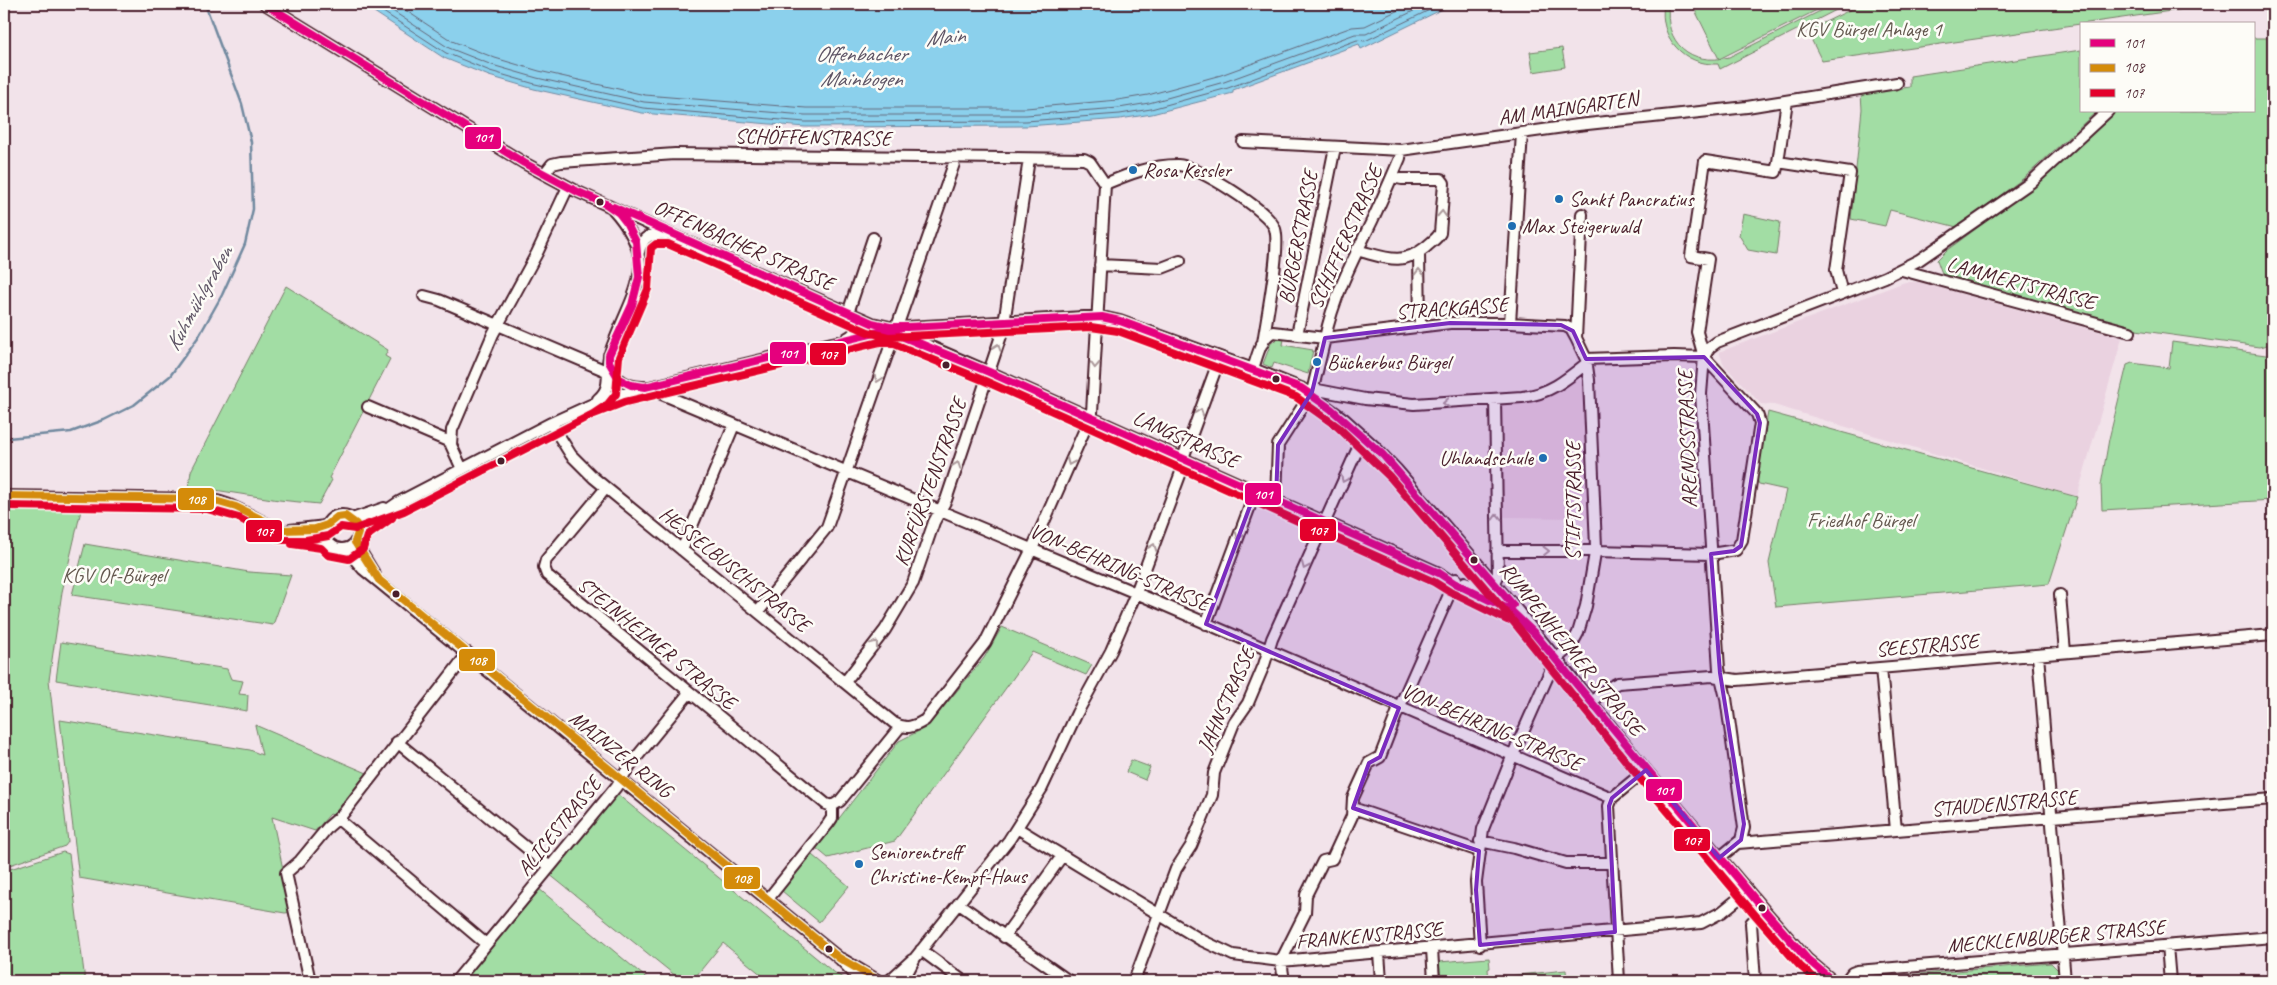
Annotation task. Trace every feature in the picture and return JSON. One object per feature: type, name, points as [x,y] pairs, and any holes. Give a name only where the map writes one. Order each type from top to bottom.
[{"type":"street","name":"OFFENBACHER STRASSE","points":[[265,4],[568,187],[872,323],[895,330],[923,326],[1098,317],[1120,321],[1312,392]]},
{"type":"street","name":"AM MAINGARTEN","points":[[1243,142],[1401,150],[1522,133],[1787,101],[1897,83]]},
{"type":"street","points":[[1704,358],[1697,332],[1708,259],[1690,256],[1705,161],[1776,172],[1787,101]]},
{"type":"street","points":[[1704,358],[1709,348],[1717,342],[1902,270],[1966,229],[2030,183],[2107,112]]},
{"type":"street","points":[[1510,322],[1522,133]]},
{"type":"street","name":"BÜRGERSTRASSE","points":[[1297,335],[1335,147]]},
{"type":"street","name":"SCHIFFERSTRASSE","points":[[1276,499],[1278,446],[1312,392],[1334,301],[1356,250],[1372,221],[1392,177],[1401,150]]},
{"type":"street","name":"SCHÖFFENSTRASSE","points":[[544,174],[552,164],[561,162],[661,155],[1088,160],[1105,184]]},
{"type":"street","points":[[758,612],[825,531],[956,158]]},
{"type":"street","name":"KURFÜRSTENSTRASSE","points":[[845,682],[885,630],[906,597],[917,575],[940,510],[946,500],[1005,322],[1029,159]]},
{"type":"street","points":[[1778,162],[1850,173],[1836,270],[1842,293]]},
{"type":"street","points":[[768,899],[828,824],[832,818],[832,806],[840,801],[904,728],[925,720],[979,653],[1032,549],[1093,410],[1105,184],[1141,169],[1182,165],[1230,189],[1269,219],[1275,228],[1276,238],[1263,343],[1253,369]]},
{"type":"street","points":[[1356,250],[1402,259],[1414,256],[1440,233],[1444,183],[1441,179],[1402,179],[1392,177]]},
{"type":"street","points":[[462,469],[450,442],[452,430],[498,325],[537,253],[568,187]]},
{"type":"street","points":[[610,206],[631,231],[636,241],[639,257]]},
{"type":"street","name":"STIFTSTRASSE","points":[[1480,944],[1476,890],[1480,846],[1486,819],[1512,756],[1556,660],[1571,646],[1578,633],[1586,606],[1595,551],[1590,400],[1586,361],[1576,338],[1582,214]]},
{"type":"street","points":[[588,405],[605,392],[608,383],[611,372],[609,355],[635,296],[639,276],[641,245],[646,237],[653,234],[670,234]]},
{"type":"street","points":[[832,343],[856,333],[856,322],[850,313],[873,238]]},
{"type":"street","points":[[1419,252],[1420,327]]},
{"type":"street","points":[[1100,265],[1162,268],[1180,261]]},
{"type":"street","name":"LAMMERTSTRASSE","points":[[1902,270],[2130,332]]},
{"type":"street","name":"VON-BEHRING-STRASSE","points":[[424,296],[439,300],[611,372],[626,384],[645,387],[940,510],[1612,798]]},
{"type":"street","name":"STRACKGASSE","points":[[1263,343],[1267,335],[1273,332],[1325,338],[1450,323],[1510,322],[1565,326],[1571,329],[1576,338]]},
{"type":"street","points":[[923,326],[918,330],[917,336],[924,344]]},
{"type":"street","points":[[352,519],[398,502],[588,405],[616,394],[879,332],[895,330]]},
{"type":"street","name":"LANGSTRASSE","points":[[895,330],[1439,573],[1505,607],[1517,615],[1534,633]]},
{"type":"street","points":[[1312,392],[1414,404],[1532,396],[1544,393],[1560,384],[1586,361],[1674,356],[1704,358]]},
{"type":"street","points":[[903,981],[918,954],[1017,828],[1042,788],[1077,713],[1108,657],[1136,593],[1220,357]]},
{"type":"street","name":"ARENDSSTRASSE","points":[[1704,358],[1757,414],[1760,423],[1740,546],[1734,551],[1711,554]]},
{"type":"street","name":"ARENDSSTRASSE","points":[[1704,358],[1701,394],[1721,677],[1726,698],[1744,824],[1744,834],[1738,843]]},
{"type":"street","name":"RUMPENHEIMER STRASSE","points":[[1312,392],[1363,436],[1397,470],[1495,583],[1646,770],[1748,892],[1801,952],[1834,981]]},
{"type":"street","points":[[1284,981],[1281,961],[1305,912],[1306,895],[1323,861],[1332,859],[1352,816],[1353,798],[1369,763],[1380,757],[1399,708],[1455,581],[1483,588],[1495,583],[1498,576],[1494,399]]},
{"type":"street","points":[[368,406],[450,442]]},
{"type":"street","name":"HESSELBUSCHSTRASSE","points":[[552,423],[571,455],[606,488],[904,728]]},
{"type":"street","points":[[682,550],[734,425]]},
{"type":"street","name":"JAHNSTRASSE","points":[[1134,981],[1177,866],[1191,846],[1210,801],[1214,773],[1234,723],[1248,703],[1268,651],[1363,436]]},
{"type":"street","name":"STEINHEIMER STRASSE","points":[[606,488],[546,560],[545,572],[548,578],[826,804],[832,806]]},
{"type":"street","points":[[1206,624],[1256,490]]},
{"type":"street","points":[[4,496],[208,499],[243,509],[296,536],[326,539],[337,548],[346,549],[355,542],[358,530],[398,502]]},
{"type":"street","points":[[281,530],[305,530],[326,526],[333,518],[338,516],[352,519],[358,530]]},
{"type":"street","points":[[326,526],[326,539]]},
{"type":"street","name":"MAINZER RING","points":[[355,542],[379,580]]},
{"type":"street","name":"MAINZER RING","points":[[346,549],[363,569],[379,580],[768,899],[839,958],[861,981]]},
{"type":"street","points":[[1497,552],[1595,551],[1711,554]]},
{"type":"street","points":[[2060,595],[2065,652]]},
{"type":"street","name":"SEESTRASSE","points":[[1591,702],[1615,684],[1721,677],[1737,680],[2273,635]]},
{"type":"street","points":[[310,981],[286,872],[300,862],[328,827],[338,819],[468,653]]},
{"type":"street","points":[[2038,655],[2065,981]]},
{"type":"street","points":[[1881,668],[1896,830]]},
{"type":"street","name":"ALICESTRASSE","points":[[456,981],[689,693]]},
{"type":"street","points":[[397,742],[550,867]]},
{"type":"street","points":[[1619,981],[1609,812],[1612,798],[1646,770]]},
{"type":"street","name":"STAUDENSTRASSE","points":[[1738,843],[2273,798]]},
{"type":"street","points":[[1352,808],[1480,846],[1514,848],[1564,863],[1611,863]]},
{"type":"street","points":[[338,819],[486,944]]},
{"type":"street","name":"FRANKENSTRASSE","points":[[1017,828],[1212,946],[1233,955],[1281,961],[1432,949],[1701,923],[1722,912],[1748,892]]},
{"type":"street","points":[[1719,858],[1738,843]]},
{"type":"street","points":[[1004,937],[1062,856]]},
{"type":"street","points":[[958,904],[1069,981]]},
{"type":"street","points":[[1755,981],[1751,923],[1764,910]]},
{"type":"street","name":"MECKLENBURGER STRASSE","points":[[1846,981],[1852,973],[1858,971],[2273,937]]},
{"type":"street","points":[[2167,946],[2170,981]]},
{"type":"street","points":[[1432,949],[1434,981]]},
{"type":"street","points":[[1379,953],[1382,981]]},
{"type":"street","points":[[885,981],[918,954]]},
{"type":"street","points":[[918,954],[963,981]]},
{"type":"street","name":"MAINZER RING","points":[[839,958],[885,981]]},
{"type":"highlighted area","points":[[1450,323],[1561,325],[1573,331],[1586,359],[1704,357],[1757,414],[1760,423],[1741,546],[1734,551],[1711,554],[1720,673],[1744,824],[1741,840],[1719,858],[1646,770],[1612,798],[1609,806],[1615,932],[1480,945],[1476,890],[1479,851],[1353,808],[1369,763],[1380,757],[1399,708],[1206,624],[1256,490],[1276,499],[1278,445],[1312,392],[1325,338]]},
{"type":"shaded area","points":[[1905,282],[1919,282],[2122,338],[2077,497],[1774,405],[1761,404],[1724,365],[1719,352]]},
{"type":"shaded area","name":"Uhlandschule","points":[[1577,379],[1583,381],[1588,518],[1502,517],[1500,408],[1504,404],[1528,402],[1547,397]]},
{"type":"green space","points":[[1664,4],[1669,4],[1668,18],[1670,30],[1682,49],[1692,55],[1715,59],[1729,57],[1834,4],[1848,4],[1720,69],[1718,64],[1694,60],[1684,55],[1676,47],[1669,38],[1665,28]]},
{"type":"green space","points":[[1692,4],[1826,4],[1827,5],[1719,59]]},
{"type":"green space","name":"KGV Bürgel Anlage 1","points":[[1862,4],[2189,4],[2185,9],[2094,22],[2080,22],[2080,24],[1822,61],[1807,31]]},
{"type":"green space","points":[[2254,38],[2273,38],[2273,337],[2271,344],[2259,347],[2136,330],[1943,276],[1937,260],[1947,250],[2033,187],[2113,112],[2254,112]]},
{"type":"green space","points":[[1562,48],[1565,67],[1533,72],[1530,52]]},
{"type":"green space","points":[[2080,50],[2080,112],[2096,112],[2024,178],[1957,227],[1890,210],[1885,226],[1851,219],[1862,109],[1861,94],[1910,87],[1910,76]]},
{"type":"green space","points":[[1743,214],[1780,222],[1776,255],[1748,250],[1739,235]]},
{"type":"green space","points":[[286,286],[388,350],[385,356],[390,359],[329,478],[332,480],[319,504],[279,500],[189,486],[191,471]]},
{"type":"green space","points":[[1278,338],[1284,339],[1283,345],[1313,350],[1308,374],[1274,363],[1272,368],[1263,364],[1271,343]]},
{"type":"green space","points":[[2172,342],[2273,356],[2273,500],[2102,510],[2101,485],[2109,439],[2127,365],[2132,363],[2169,368]]},
{"type":"green space","name":"Friedhof Bürgel","points":[[1768,412],[2077,497],[2049,584],[1776,607],[1769,563],[1786,490],[1759,484],[1757,480]]},
{"type":"green space","points":[[4,504],[82,506],[62,592],[49,680],[68,842],[65,846],[4,867]]},
{"type":"green space","name":"KGV Of-Bürgel","points":[[85,544],[249,572],[291,575],[273,625],[72,595]]},
{"type":"green space","points":[[1002,627],[1092,665],[1086,675],[1032,652],[895,841],[828,858],[816,848],[899,741],[925,728],[932,721],[984,658]]},
{"type":"green space","points":[[61,642],[227,669],[231,679],[243,681],[239,694],[248,695],[247,711],[56,680]]},
{"type":"green space","points":[[60,720],[250,750],[262,755],[255,725],[367,773],[333,815],[330,814],[315,831],[272,817],[292,912],[285,913],[79,878]]},
{"type":"green space","points":[[1131,760],[1150,767],[1145,780],[1126,772]]},
{"type":"green space","points":[[617,794],[831,970],[847,981],[769,981],[723,943],[692,981],[682,981],[549,874]]},
{"type":"green space","points":[[63,852],[69,854],[85,981],[4,981],[4,871]]},
{"type":"green space","points":[[812,855],[849,886],[819,922],[782,891]]},
{"type":"green space","points":[[538,888],[650,981],[460,981]]},
{"type":"green space","points":[[1489,958],[1489,981],[1441,981],[1439,962]]},
{"type":"green space","points":[[2051,963],[2059,971],[2059,981],[1860,981],[1861,979]]},
{"type":"green space","points":[[1566,970],[1567,981],[1500,981],[1499,977]]},
{"type":"water","name":"Offenbacher Mainbogen","points":[[362,4],[1453,4],[1361,49],[1359,44],[1233,90],[1233,93],[1152,114],[1120,119],[1027,126],[805,127],[642,113],[534,89],[489,76],[444,58]]},
{"type":"waterway","name":"Kuhmühlgraben","points":[[8,438],[71,432],[104,420],[134,405],[170,376],[199,336],[222,295],[245,244],[253,209],[251,142],[242,104],[205,4]]},
{"type":"transit line","name":"101","points":[[265,4],[524,163],[578,192],[606,204],[619,213],[636,242],[639,277],[632,305],[609,355],[609,362],[619,379],[631,385],[645,387],[879,332],[894,333],[989,372],[1439,573],[1454,583],[1510,610],[1534,633],[1764,910],[1807,959],[1833,981]]},
{"type":"transit line","name":"101","points":[[613,207],[872,323],[890,327],[907,327],[1102,317],[1120,321],[1301,388],[1331,409],[1383,455],[1513,605]]},
{"type":"transit line","name":"107","points":[[4,506],[207,509],[239,518],[280,540],[306,540],[328,536],[341,527],[355,529],[404,511],[593,414],[608,404],[616,394],[619,357],[648,289],[651,248],[656,244],[668,244],[868,332],[888,337],[1091,327],[1118,331],[1296,397],[1338,427],[1390,477],[1504,610],[1638,776],[1756,916],[1800,966],[1818,981]]},
{"type":"transit line","name":"107","points":[[589,416],[625,402],[880,342],[892,343],[985,381],[1434,582],[1507,620]]},
{"type":"transit line","name":"108","points":[[4,496],[208,499],[236,507],[283,530],[315,529],[327,525],[337,517],[345,516],[356,524],[358,533],[355,542]]},
{"type":"transit line","name":"107","points":[[292,544],[321,548],[328,555],[349,559],[363,549],[367,536],[392,518]]},
{"type":"transit line","name":"108","points":[[355,542],[379,580],[839,958],[879,981]]},
{"type":"place","name":"Rosa Kessler","points":[[1133,170]]},
{"type":"place","name":"Sankt Pancratius","points":[[1559,199]]},
{"type":"place","name":"Max Steigerwald","points":[[1512,226]]},
{"type":"place","name":"Bücherbus Bürgel","points":[[1317,362]]},
{"type":"place","name":"Uhlandschule","points":[[1543,458]]},
{"type":"place","name":"Seniorentreff Christine-Kempf-Haus","points":[[859,864]]},
{"type":"water label","name":"Main","points":[[945,36]]}]
